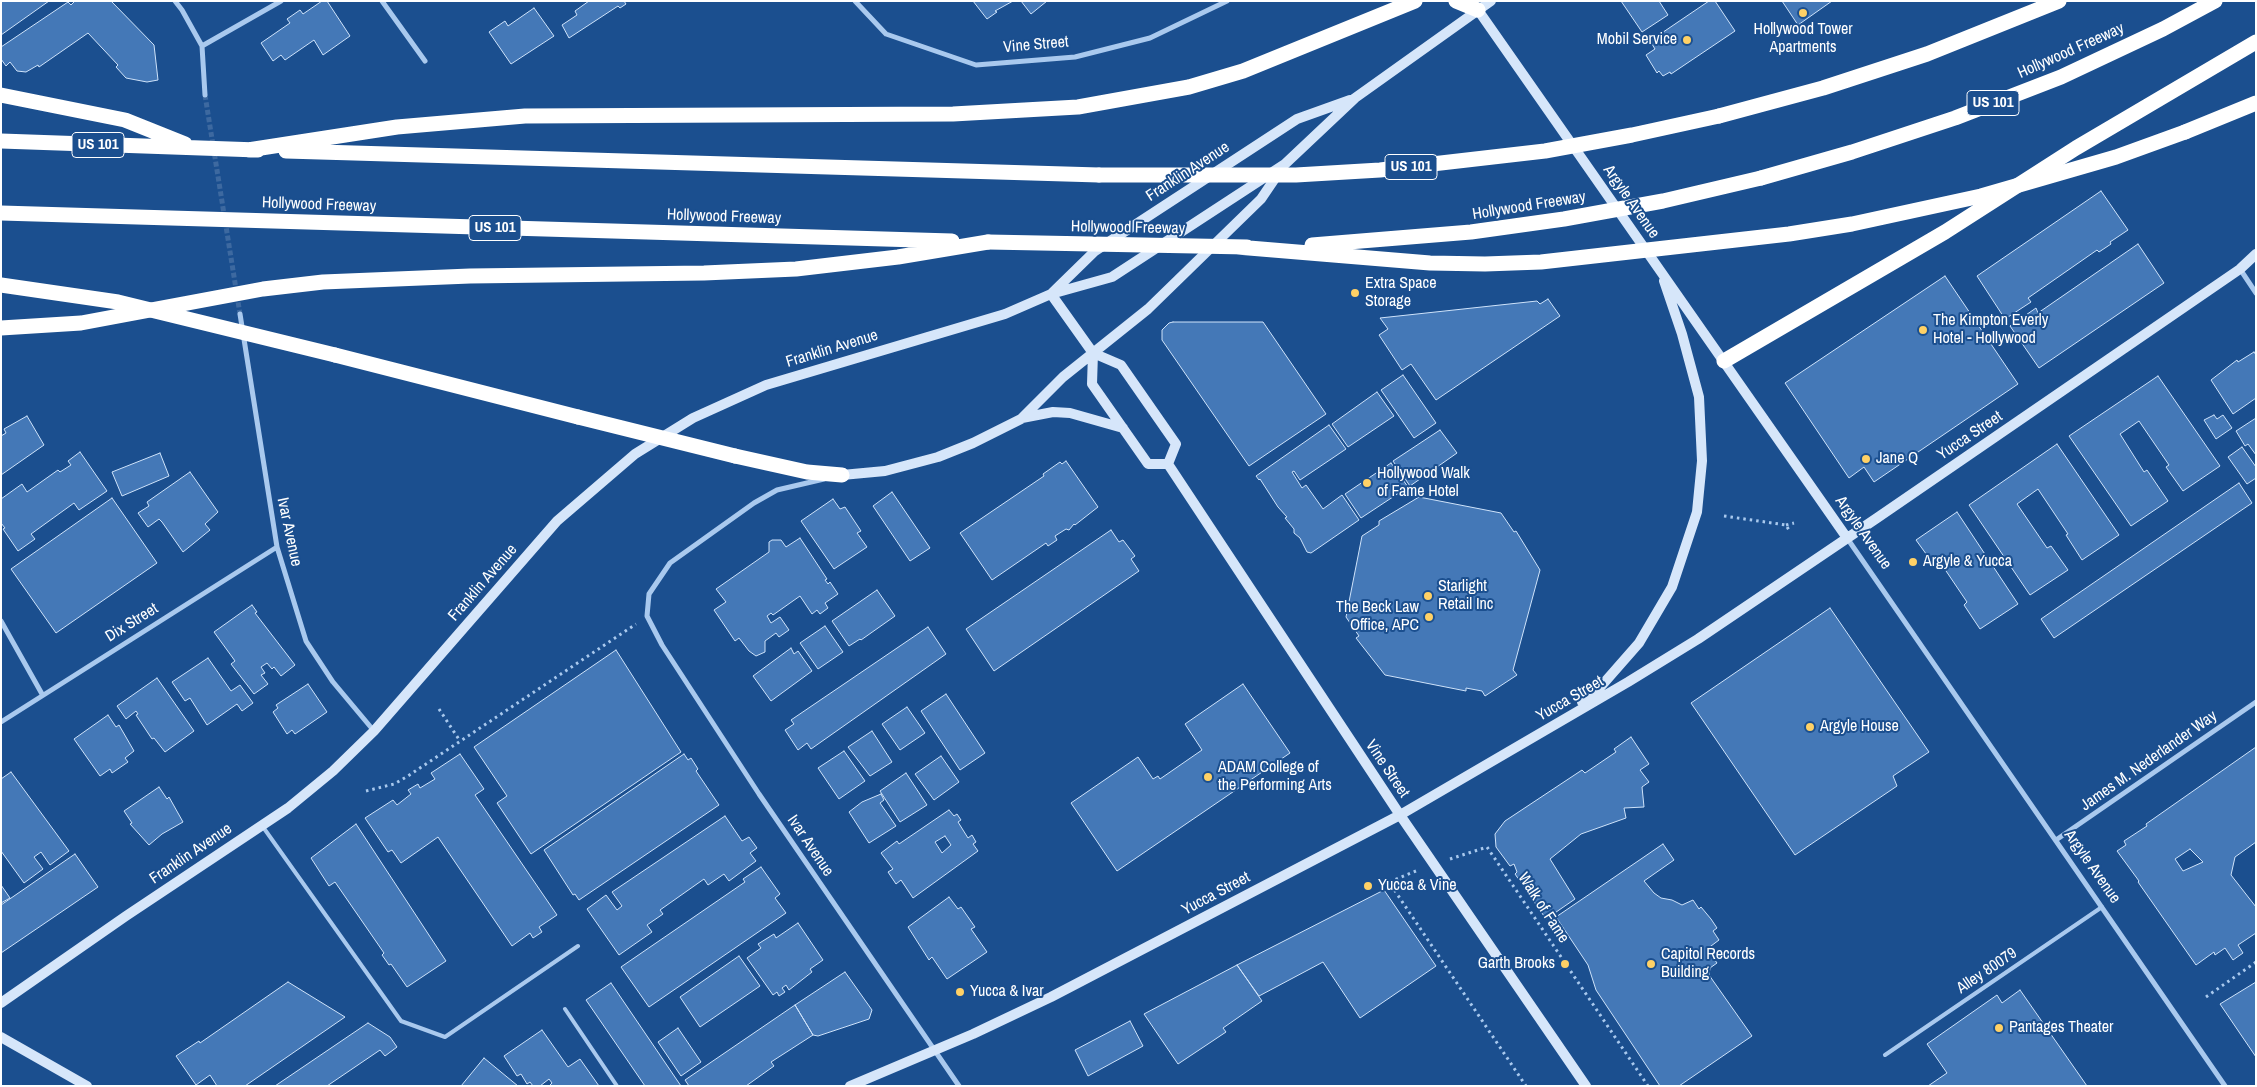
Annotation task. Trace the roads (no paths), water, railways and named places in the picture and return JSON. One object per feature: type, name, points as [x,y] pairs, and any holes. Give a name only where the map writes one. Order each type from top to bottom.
[{"type":"highway","points":[[248,150],[397,127],[525,116],[953,114],[1078,107],[1189,87],[1244,71],[1415,1]]},
{"type":"highway","points":[[1456,1],[1476,6]]},
{"type":"highway","name":"US 101","points":[[1,141],[248,150],[1099,174],[1296,176],[1380,170],[1545,151],[1719,116],[1823,88],[1927,54],[2058,1]]},
{"type":"highway","name":"Hollywood Freeway","points":[[1,213],[988,242],[1237,247],[1376,241],[1471,232],[1564,219],[1663,201],[1761,178],[1852,152],[1955,118],[2060,77],[2163,29],[2215,1]]},
{"type":"highway","points":[[1724,361],[1945,232],[2084,143],[2256,42]]},
{"type":"highway","points":[[1,96],[125,120],[196,148]]},
{"type":"highway","points":[[1237,247],[1430,263],[1485,264],[1541,262],[1789,234],[1852,224],[1981,196],[2107,160],[2185,132],[2256,103]]},
{"type":"highway","points":[[1,328],[81,323],[142,313],[263,288],[323,282],[460,276],[704,273],[796,269],[898,257],[988,242]]},
{"type":"highway","points":[[1,285],[118,302],[735,456],[807,472],[842,475]]},
{"type":"main road","name":"Franklin Avenue","points":[[1,1004],[126,916],[288,808],[333,771],[374,731],[557,521],[635,454],[693,418],[766,385],[1005,314],[1051,294],[1112,277],[1285,164],[1355,98],[1476,6],[1491,1]]},
{"type":"main road","name":"Argyle Avenue","points":[[1476,6],[1847,538]]},
{"type":"main road","name":"Franklin Avenue","points":[[1051,294],[1095,251],[1289,124],[1297,119],[1355,98]]},
{"type":"main road","name":"Franklin Avenue","points":[[842,475],[885,471],[938,458],[1021,418],[1063,377],[1148,309],[1262,199],[1285,164]]},
{"type":"main road","name":"Yucca Street","points":[[850,1086],[1051,997],[1400,815],[1544,731],[1698,639],[2240,269],[2256,254]]},
{"type":"main road","points":[[1544,731],[1596,692],[1639,643],[1672,587],[1697,512],[1702,461],[1698,397],[1682,334],[1661,271]]},
{"type":"main road","points":[[1051,294],[1093,353],[1121,364],[1176,444],[1168,464],[1148,464],[1092,384],[1093,353]]},
{"type":"main road","points":[[1021,418],[1053,412],[1070,412],[1123,428]]},
{"type":"main road","name":"Vine Street","points":[[1168,464],[1400,815],[1586,1086]]},
{"type":"main road","points":[[1,1037],[87,1086]]},
{"type":"street","points":[[175,1],[202,46],[205,95]]},
{"type":"street","points":[[202,46],[281,1]]},
{"type":"street","points":[[382,1],[425,61]]},
{"type":"street","name":"Vine Street","points":[[855,1],[886,34],[976,65],[1075,57],[1150,38],[1219,7],[1227,1]]},
{"type":"street","points":[[2240,269],[2256,293]]},
{"type":"street","name":"Ivar Avenue","points":[[240,314],[277,547],[306,641],[333,682],[374,731]]},
{"type":"street","name":"Franklin Avenue","points":[[646,616],[649,594],[670,563],[754,502],[777,490],[842,475]]},
{"type":"street","name":"Argyle Avenue","points":[[1847,538],[2225,1086]]},
{"type":"street","name":"Dix Street","points":[[1,722],[42,694],[277,547]]},
{"type":"street","name":"Ivar Avenue","points":[[646,616],[662,645],[759,794],[960,1086]]},
{"type":"street","points":[[1,621],[42,694]]},
{"type":"street","name":"James M. Nederlander Way","points":[[2056,840],[2256,702]]},
{"type":"lane","points":[[1215,1],[1219,7]]},
{"type":"lane","points":[[262,825],[401,1021],[445,1038],[578,946]]},
{"type":"lane","name":"Alley 80079","points":[[1885,1055],[2102,907]]},
{"type":"lane","points":[[565,1008],[617,1086]]},
{"type":"tunnel","points":[[205,95],[240,314]]},
{"type":"place","name":"Hollywood Tower Apartments","points":[[1803,13]]},
{"type":"place","name":"Mobil Service","points":[[1687,40]]},
{"type":"place","name":"Extra Space Storage","points":[[1355,293]]},
{"type":"place","name":"The Kimpton Everly Hotel - Hollywood","points":[[1923,330]]},
{"type":"place","name":"Jane Q","points":[[1866,459]]},
{"type":"place","name":"Hollywood Walk of Fame Hotel","points":[[1367,483]]},
{"type":"place","name":"Argyle & Yucca","points":[[1913,562]]},
{"type":"place","name":"Starlight Retail Inc","points":[[1428,596]]},
{"type":"place","name":"The Beck Law Office, APC","points":[[1429,617]]},
{"type":"place","name":"Argyle House","points":[[1810,727]]},
{"type":"place","name":"ADAM College of the Performing Arts","points":[[1208,777]]},
{"type":"place","name":"Yucca & Vine","points":[[1368,886]]},
{"type":"place","name":"Garth Brooks","points":[[1565,964]]},
{"type":"place","name":"Capitol Records Building","points":[[1651,964]]},
{"type":"place","name":"Yucca & Ivar","points":[[960,992]]},
{"type":"place","name":"Pantages Theater","points":[[1999,1028]]}]
